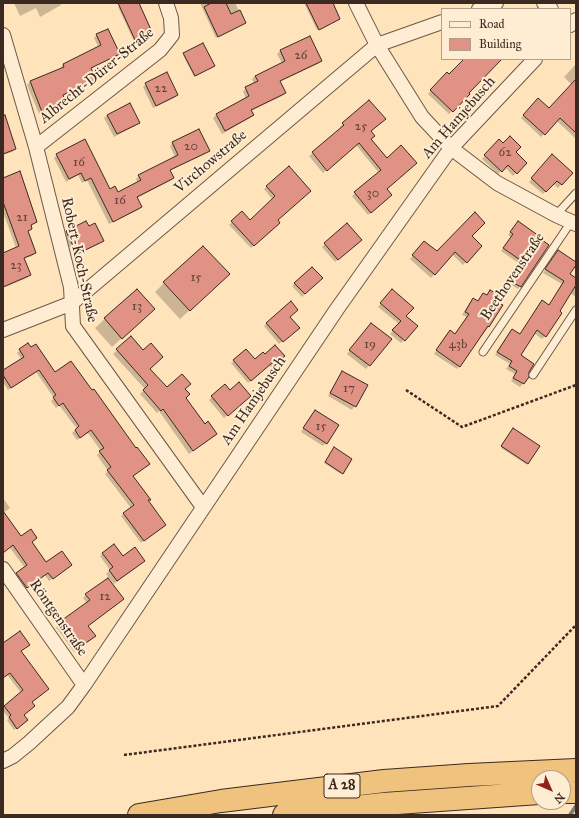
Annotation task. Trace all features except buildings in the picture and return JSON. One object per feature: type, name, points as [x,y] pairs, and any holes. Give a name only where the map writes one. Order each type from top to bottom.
[{"type":"highway","name":"A 28","points":[[139,815],[221,801],[384,781],[576,770]]},
{"type":"highway","name":"A 28","points":[[284,815],[383,804],[531,794]]},
{"type":"street","name":"Albrecht-Dürer-Straße","points":[[36,147],[160,50],[172,35],[171,18],[166,3]]},
{"type":"street","name":"Beethovenstraße","points":[[356,3],[377,45],[422,117],[451,148],[497,183],[573,223]]},
{"type":"street","points":[[482,8],[496,3]]},
{"type":"street","name":"Virchowstraße","points":[[3,330],[72,302],[377,45],[441,22]]},
{"type":"street","name":"Robert-Koch-Straße","points":[[3,35],[36,147],[71,287],[73,326],[203,507]]},
{"type":"street","name":"Am Hamjebusch","points":[[3,761],[13,756],[29,743],[68,707],[337,309],[451,148],[534,60]]},
{"type":"street","name":"Röntgenstraße","points":[[3,569],[84,685]]},
{"type":"lane","points":[[556,215],[576,192]]},
{"type":"lane","name":"Beethovenstraße","points":[[483,352],[573,223]]},
{"type":"lane","points":[[533,375],[576,310]]},
{"type":"path","points":[[406,390],[462,426],[576,385]]},
{"type":"path","points":[[124,754],[498,706],[576,625]]},
{"type":"waterway","points":[[570,815],[576,806]]}]
